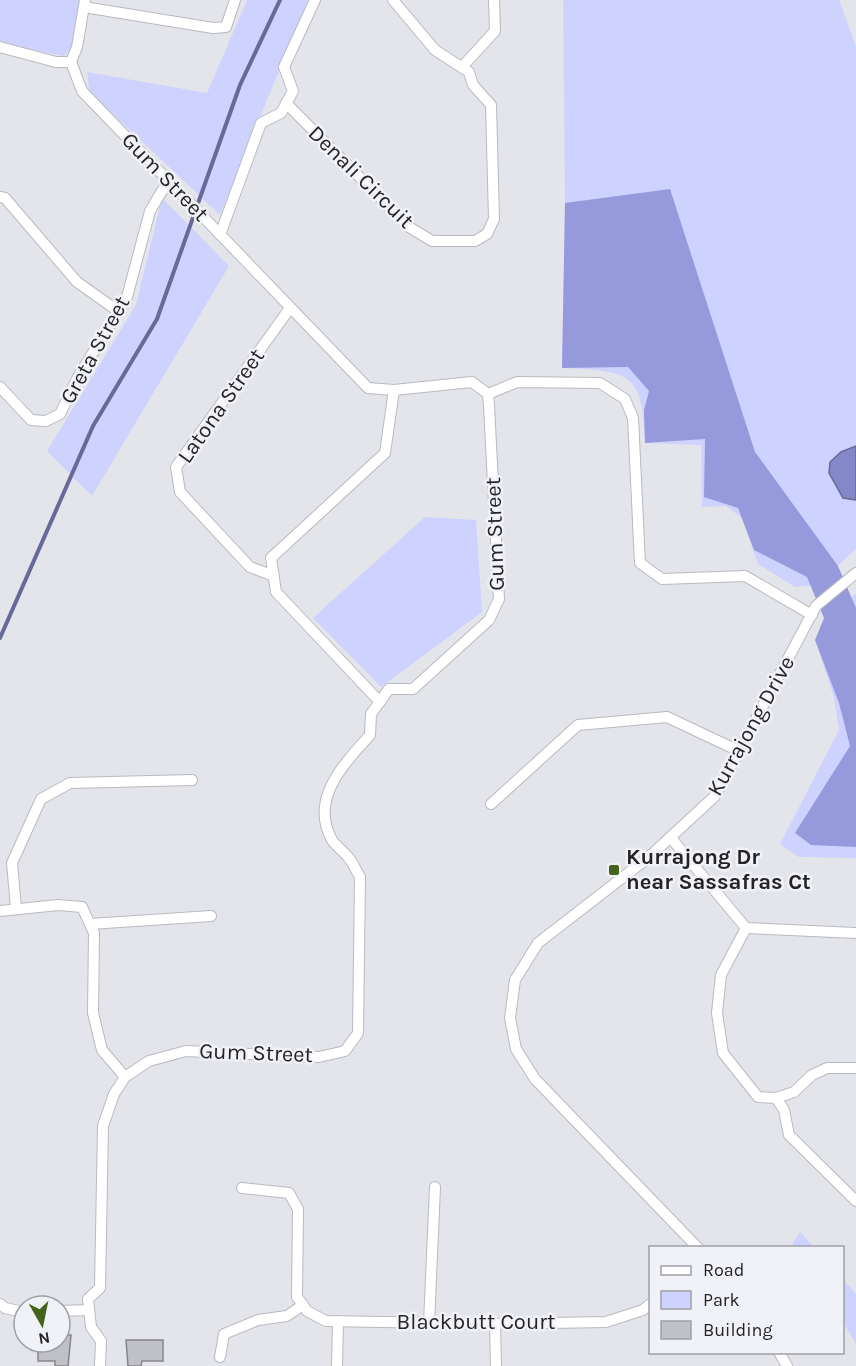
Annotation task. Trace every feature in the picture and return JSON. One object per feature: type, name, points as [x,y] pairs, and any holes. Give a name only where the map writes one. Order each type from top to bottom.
[{"type":"street","points":[[0,47],[56,62],[71,62],[77,47],[85,4],[213,28],[226,27],[235,0]]},
{"type":"street","points":[[220,235],[261,123],[281,113],[293,91],[284,67],[315,0]]},
{"type":"street","name":"Denali Circuit","points":[[286,103],[409,227],[432,241],[475,241],[487,234],[494,219],[491,105],[473,85],[469,72],[435,50],[393,0]]},
{"type":"street","points":[[462,67],[495,31],[494,0]]},
{"type":"street","name":"Gum Street","points":[[71,62],[82,91],[368,388],[394,390],[472,382],[488,394],[499,599],[489,620],[413,689],[389,689],[371,714],[370,735],[342,766],[324,798],[324,820],[333,841],[348,857],[360,877],[358,1033],[345,1051],[319,1057],[186,1051],[149,1061],[125,1077],[114,1094],[104,1126],[100,1288],[88,1299],[89,1310]]},
{"type":"street","name":"Greta Street","points":[[0,387],[31,420],[46,421],[60,414],[127,297],[150,212],[168,181]]},
{"type":"street","points":[[0,197],[5,198],[77,282],[118,310]]},
{"type":"street","name":"Latona Street","points":[[274,576],[250,567],[180,492],[176,468],[290,308]]},
{"type":"street","points":[[488,394],[517,382],[600,383],[625,399],[633,418],[640,563],[662,579],[746,576],[812,615]]},
{"type":"street","points":[[380,702],[276,592],[271,558],[386,453],[394,390]]},
{"type":"street","name":"Kurrajong Drive","points":[[696,1246],[535,1079],[516,1049],[510,1018],[514,980],[538,943],[650,857],[715,796],[816,606],[856,573]]},
{"type":"street","points":[[491,804],[578,725],[667,717],[739,751]]},
{"type":"street","points":[[16,908],[12,862],[41,799],[70,783],[192,780]]},
{"type":"street","points":[[670,838],[747,928],[856,933]]},
{"type":"street","points":[[0,911],[58,904],[82,907],[94,933],[93,1013],[102,1050],[125,1077]]},
{"type":"street","points":[[90,924],[211,916]]},
{"type":"street","points":[[747,928],[721,975],[717,1013],[723,1053],[758,1097],[776,1098],[794,1092],[812,1075],[827,1068],[856,1068]]},
{"type":"street","points":[[776,1098],[784,1110],[789,1135],[856,1201]]},
{"type":"street","points":[[429,1323],[435,1187]]},
{"type":"street","points":[[220,1357],[224,1334],[258,1320],[287,1317],[300,1301],[298,1209],[289,1193],[242,1188]]},
{"type":"street","name":"Blackbutt Court","points":[[300,1301],[307,1311],[326,1321],[495,1324],[606,1322],[643,1310],[649,1306]]},
{"type":"street","points":[[72,1311],[89,1310],[91,1327],[101,1341],[100,1366]]},
{"type":"street","points":[[337,1366],[338,1321]]},
{"type":"street","points":[[495,1324],[496,1366]]},
{"type":"green space","points":[[0,0],[85,0],[73,47],[63,56],[0,43]]},
{"type":"green space","points":[[247,0],[308,0],[220,215],[99,101],[89,89],[87,72],[207,93]]},
{"type":"green space","points":[[563,0],[839,0],[856,46],[856,549],[817,585],[795,587],[758,564],[742,518],[726,506],[702,507],[701,445],[645,443],[641,402],[636,389],[628,380],[618,374],[603,371],[562,368],[565,203]]},
{"type":"green space","points":[[162,198],[229,266],[92,496],[47,451],[136,305]]},
{"type":"green space","points":[[425,517],[476,520],[482,612],[381,687],[313,618]]},
{"type":"green space","points":[[856,593],[856,858],[799,857],[780,844],[839,730],[834,697],[815,640],[833,615]]},
{"type":"green space","points":[[800,1232],[813,1246],[794,1246],[792,1244]]},
{"type":"green space","points":[[844,1280],[856,1294],[856,1344],[844,1324]]},
{"type":"shaded area","points":[[670,189],[755,452],[838,566],[856,608],[856,847],[811,845],[795,833],[850,746],[839,703],[815,640],[824,618],[807,577],[754,550],[738,508],[704,497],[705,439],[645,443],[644,410],[649,391],[628,367],[562,368],[565,203]]},
{"type":"shaded area","points":[[856,446],[856,500],[843,498],[829,473],[830,462],[841,452]]},
{"type":"building","points":[[126,1340],[163,1340],[163,1361],[142,1361],[141,1366],[128,1366]]},
{"type":"building","points":[[38,1354],[69,1354],[68,1366],[55,1366],[55,1361],[38,1361]]},
{"type":"waterway","points":[[0,638],[93,426],[157,319],[240,85],[280,0]]},
{"type":"place","name":"Kurrajong Dr near Sassafras Ct","points":[[614,870]]}]
